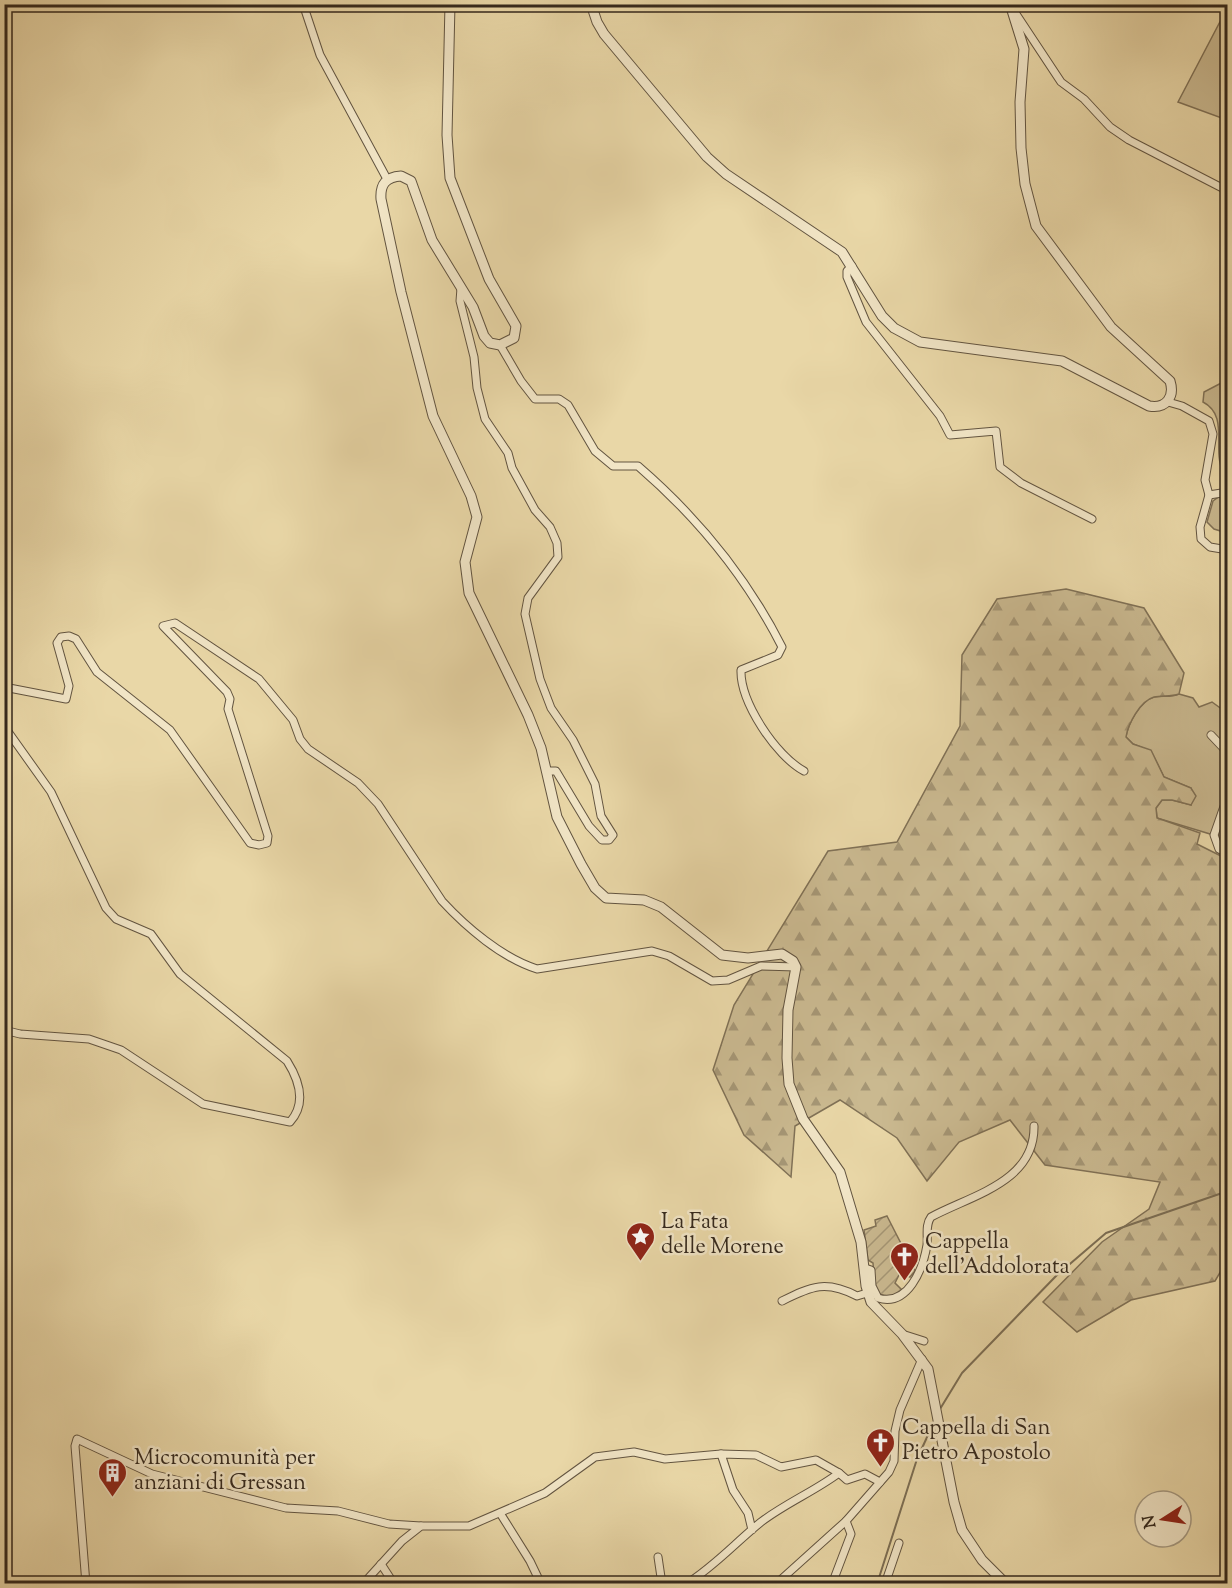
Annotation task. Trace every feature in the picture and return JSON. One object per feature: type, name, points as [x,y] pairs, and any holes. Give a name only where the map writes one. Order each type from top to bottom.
[{"type":"street","points":[[303,4],[320,55],[387,179]]},
{"type":"street","points":[[387,179],[401,176],[411,181],[432,240],[461,284],[484,336],[490,343],[500,345],[514,338],[516,326],[489,279],[456,196],[448,163],[450,4]]},
{"type":"street","points":[[591,4],[604,34],[707,157],[726,174],[842,252],[882,316],[894,328],[920,342],[1062,362],[1149,406],[1162,406],[1168,402],[1172,393],[1170,381],[1116,333],[1036,226],[1024,184],[1021,148],[1020,102],[1024,49],[1011,5]]},
{"type":"street","points":[[1011,5],[1060,82],[1084,99],[1110,127],[1129,140],[1227,191]]},
{"type":"street","points":[[387,179],[381,192],[381,199],[424,384],[433,416],[471,496],[477,517],[465,562],[465,579],[469,593],[528,715],[541,748],[551,796],[563,831],[596,888],[606,898],[644,900],[661,907],[722,955],[748,958],[782,954],[788,956],[796,968],[788,1010],[786,1058],[789,1084],[803,1119],[840,1172],[861,1242],[867,1293],[879,1311],[922,1359],[931,1377],[954,1502],[962,1530],[982,1560],[1006,1584]]},
{"type":"street","points":[[852,266],[847,271],[847,277],[866,322],[940,416],[950,435],[996,431],[1000,467],[1021,483],[1092,519]]},
{"type":"street","points":[[461,284],[460,301],[474,357],[477,388],[485,419],[508,453],[512,468],[535,510],[550,527],[557,543],[558,557],[528,598],[525,614],[528,635],[551,708],[573,740],[596,784],[601,816],[613,835],[609,840],[602,840],[589,826],[556,771],[546,771]]},
{"type":"street","points":[[500,345],[521,381],[535,399],[559,399],[568,405],[595,451],[613,466],[638,466],[664,488],[687,512],[745,584],[782,647],[778,655],[741,670],[741,680],[749,705],[790,763],[804,771]]},
{"type":"street","points":[[1168,402],[1206,417],[1213,427],[1205,480],[1209,495],[1200,527],[1202,540],[1210,547],[1227,550]]},
{"type":"street","points":[[1209,495],[1227,492]]},
{"type":"street","points":[[4,687],[66,699],[69,686],[57,643],[61,637],[69,636],[76,639],[97,672],[170,729],[250,843],[259,845],[267,843],[268,836],[228,709],[230,699],[223,685],[163,626],[175,623],[259,679],[292,720],[300,739],[308,749],[358,783],[378,804],[442,901],[453,913],[504,954],[526,966],[537,969],[652,951],[669,956],[712,981],[735,977],[761,966],[775,964],[796,968]]},
{"type":"street","points":[[4,726],[51,792],[106,908],[116,919],[151,934],[180,974],[287,1061],[298,1077],[300,1092],[296,1115],[290,1122],[203,1104],[121,1050],[89,1039],[4,1030]]},
{"type":"street","points":[[1211,735],[1227,753]]},
{"type":"street","points":[[1227,795],[1214,835],[1219,849],[1227,854]]},
{"type":"street","points":[[865,1268],[871,1270],[872,1286],[878,1298],[894,1299],[905,1294],[910,1288],[927,1247],[928,1221],[946,1209],[976,1198],[1017,1169],[1032,1151],[1034,1126]]},
{"type":"street","points":[[782,1301],[811,1288],[830,1286],[836,1286],[857,1296],[867,1293]]},
{"type":"street","points":[[902,1334],[924,1341]]},
{"type":"street","points":[[776,1584],[846,1521],[880,1482],[894,1461],[895,1431],[900,1410],[922,1359]]},
{"type":"street","points":[[86,1584],[76,1468],[77,1439],[152,1474],[286,1508],[338,1511],[389,1524],[421,1526],[469,1526],[545,1493],[595,1457],[634,1452],[664,1458],[721,1454],[756,1455],[769,1459],[781,1467],[816,1460],[848,1480],[865,1474],[880,1482]]},
{"type":"street","points":[[721,1454],[733,1490],[748,1513],[752,1530]]},
{"type":"street","points":[[686,1584],[701,1575],[752,1530],[839,1473]]},
{"type":"street","points":[[500,1513],[530,1561],[541,1584]]},
{"type":"street","points":[[832,1584],[851,1534],[846,1521]]},
{"type":"street","points":[[363,1584],[421,1526]]},
{"type":"street","points":[[885,1584],[899,1543]]},
{"type":"street","points":[[658,1557],[662,1584]]},
{"type":"street","points":[[381,1564],[394,1584]]},
{"type":"green space","points":[[1223,16],[1228,19],[1227,120],[1178,102]]},
{"type":"green space","points":[[1227,380],[1227,478],[1219,459],[1216,417],[1212,409],[1203,402],[1204,392]]},
{"type":"green space","points":[[1227,491],[1227,533],[1214,529],[1207,522],[1213,501]]},
{"type":"green space","points":[[1066,589],[1144,608],[1184,673],[1179,694],[1154,697],[1144,703],[1132,720],[1126,737],[1133,744],[1151,750],[1164,777],[1191,788],[1196,796],[1191,805],[1162,800],[1156,808],[1157,818],[1200,833],[1197,844],[1227,859],[1228,1259],[1215,1281],[1131,1300],[1077,1332],[1043,1302],[1102,1242],[1149,1209],[1160,1182],[1045,1165],[1010,1120],[959,1142],[927,1181],[897,1138],[840,1100],[795,1126],[791,1177],[744,1135],[713,1070],[734,1005],[828,851],[897,842],[960,726],[962,655],[997,599]]},
{"type":"green space","points":[[1179,694],[1193,698],[1199,707],[1212,702],[1227,713],[1227,850],[1210,834],[1157,818],[1156,808],[1162,800],[1191,805],[1191,788],[1164,777],[1151,751],[1133,744],[1126,737],[1132,720],[1144,703],[1154,697]]},
{"type":"green space","points":[[887,1216],[915,1271],[910,1277],[900,1273],[895,1283],[903,1291],[889,1296],[875,1291],[873,1263],[868,1260],[864,1230],[876,1226],[875,1220]]},
{"type":"waterway","points":[[940,1409],[962,1373],[1057,1275],[1106,1233],[1228,1191]]},
{"type":"waterway","points":[[877,1584],[917,1459],[934,1422]]},
{"type":"place","name":"La Fata delle Morene","points":[[640,1262]]},
{"type":"place","name":"Cappella dell'Addolorata","points":[[904,1282]]},
{"type":"place","name":"Cappella di San Pietro Apostolo","points":[[881,1468]]},
{"type":"place","name":"Microcomunità per anziani di Gressan","points":[[113,1498]]}]
